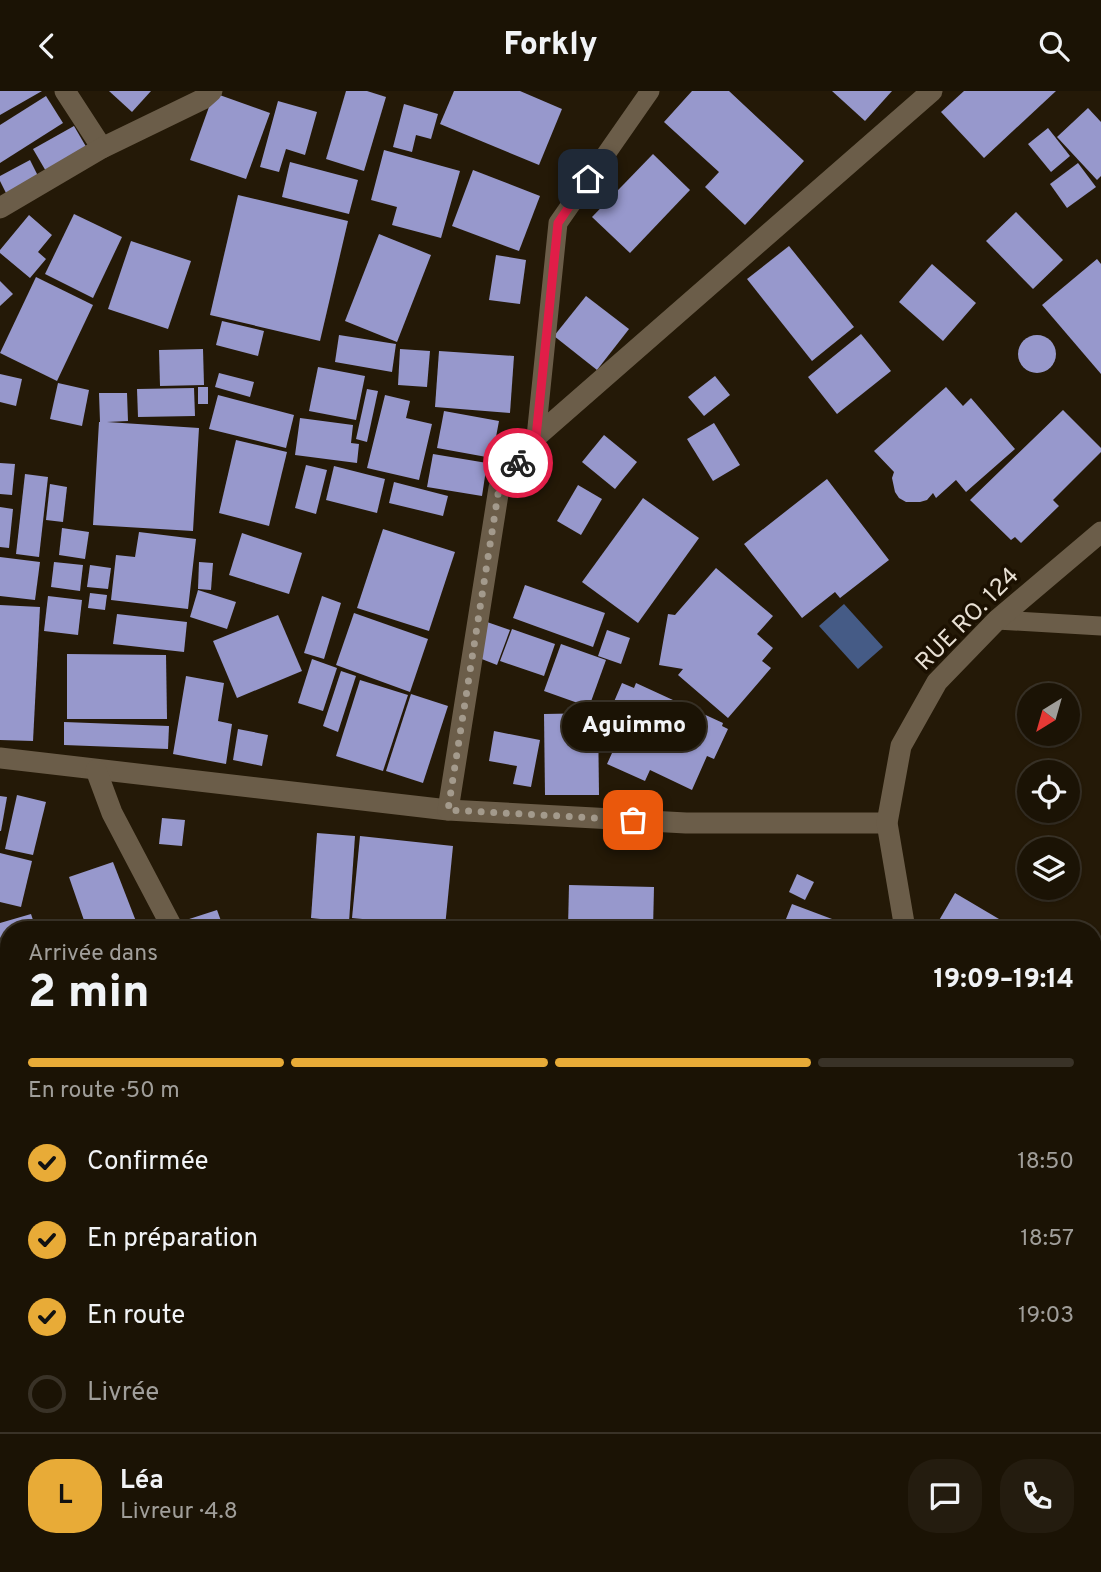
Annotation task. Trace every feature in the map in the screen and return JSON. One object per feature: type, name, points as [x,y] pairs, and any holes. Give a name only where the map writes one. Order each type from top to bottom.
[{"type":"street","points":[[65,91],[102,148]]},
{"type":"street","points":[[0,208],[102,148],[203,99],[212,91]]},
{"type":"street","points":[[448,810],[499,488],[536,437],[933,91]]},
{"type":"street","name":"RUE RO. 124","points":[[904,921],[887,823],[901,746],[937,682],[996,620],[1101,532]]},
{"type":"street","points":[[0,758],[448,810],[686,823],[887,823]]},
{"type":"street","points":[[96,770],[112,813],[169,921]]},
{"type":"lane","points":[[536,437],[558,223],[650,91]]},
{"type":"lane","points":[[996,620],[1101,626]]},
{"type":"water","points":[[844,604],[883,647],[858,669],[819,626]]},
{"type":"building","points":[[0,91],[42,91],[0,115]]},
{"type":"building","points":[[109,91],[151,91],[132,112]]},
{"type":"building","points":[[346,91],[367,91],[386,97],[364,171],[326,159]]},
{"type":"building","points":[[454,91],[520,91],[562,109],[539,165],[440,124]]},
{"type":"building","points":[[692,91],[729,91],[804,161],[745,225],[705,187],[719,172],[664,122]]},
{"type":"building","points":[[832,91],[892,91],[865,121]]},
{"type":"building","points":[[964,91],[1056,91],[984,158],[941,112]]},
{"type":"building","points":[[214,93],[270,113],[246,179],[190,160]]},
{"type":"building","points":[[46,96],[63,123],[0,163],[0,125]]},
{"type":"building","points":[[278,101],[317,112],[305,155],[286,149],[279,172],[260,167]]},
{"type":"building","points":[[404,104],[438,114],[431,139],[416,135],[412,152],[393,147]]},
{"type":"building","points":[[1088,108],[1101,122],[1101,176],[1097,180],[1057,137]]},
{"type":"building","points":[[74,126],[88,150],[47,173],[33,149]]},
{"type":"building","points":[[1048,128],[1070,156],[1051,172],[1028,144]]},
{"type":"building","points":[[384,150],[460,171],[441,238],[392,225],[397,207],[371,200]]},
{"type":"building","points":[[653,154],[690,190],[630,253],[592,217]]},
{"type":"building","points":[[30,160],[40,180],[8,197],[0,176]]},
{"type":"building","points":[[290,162],[358,180],[349,214],[282,197]]},
{"type":"building","points":[[1078,163],[1096,187],[1067,208],[1050,184]]},
{"type":"building","points":[[473,170],[540,196],[519,251],[452,226]]},
{"type":"building","points":[[238,195],[348,221],[320,341],[210,315]]},
{"type":"building","points":[[1016,212],[1063,260],[1033,289],[986,241]]},
{"type":"building","points":[[74,214],[122,237],[93,298],[45,274]]},
{"type":"building","points":[[29,215],[52,235],[38,252],[46,259],[30,278],[0,253]]},
{"type":"building","points":[[379,234],[431,255],[397,342],[345,321]]},
{"type":"building","points":[[131,241],[191,261],[168,329],[108,309]]},
{"type":"building","points":[[789,246],[854,327],[812,361],[747,279]]},
{"type":"building","points":[[496,255],[526,260],[520,304],[489,300]]},
{"type":"building","points":[[1097,259],[1101,264],[1101,374],[1042,305]]},
{"type":"building","points":[[932,264],[976,303],[943,341],[899,302]]},
{"type":"building","points":[[36,277],[93,305],[57,381],[0,353]]},
{"type":"building","points":[[0,281],[13,294],[0,306]]},
{"type":"building","points":[[586,296],[629,329],[597,370],[554,336]]},
{"type":"building","points":[[222,321],[264,331],[258,356],[216,345]]},
{"type":"building","points":[[861,334],[891,371],[837,414],[808,377]]},
{"type":"building","points":[[339,335],[396,344],[392,372],[335,362]]},
{"type":"building","points":[[1037,335],[1051,340],[1056,354],[1051,368],[1037,373],[1023,368],[1018,354],[1023,340]]},
{"type":"building","points":[[203,349],[204,385],[160,386],[159,350]]},
{"type":"building","points":[[400,349],[430,351],[427,387],[398,385]]},
{"type":"building","points":[[439,351],[514,356],[510,413],[435,407]]},
{"type":"building","points":[[318,367],[365,376],[356,420],[309,411]]},
{"type":"building","points":[[219,373],[254,382],[250,397],[215,387]]},
{"type":"building","points":[[0,374],[22,379],[16,406],[0,402]]},
{"type":"building","points":[[715,376],[730,395],[704,416],[688,397]]},
{"type":"building","points":[[58,383],[89,390],[82,426],[50,419]]},
{"type":"building","points":[[198,387],[208,387],[208,404],[198,404]]},
{"type":"building","points":[[946,387],[963,406],[971,398],[1015,449],[966,492],[956,480],[936,498],[933,493],[927,500],[906,502],[895,492],[892,478],[894,472],[874,451]]},
{"type":"building","points":[[194,388],[195,416],[138,417],[137,389]]},
{"type":"building","points":[[367,389],[378,391],[367,442],[356,439]]},
{"type":"building","points":[[99,393],[127,393],[128,421],[107,422],[199,428],[193,531],[93,525],[100,422]]},
{"type":"building","points":[[218,395],[294,415],[286,448],[209,429]]},
{"type":"building","points":[[385,395],[410,401],[406,418],[432,424],[419,480],[367,468]]},
{"type":"building","points":[[1063,410],[1101,448],[1101,452],[1053,500],[1059,506],[1021,543],[1015,537],[1011,540],[970,500]]},
{"type":"building","points":[[444,411],[499,421],[492,458],[437,448]]},
{"type":"building","points":[[300,418],[353,425],[351,443],[359,444],[357,463],[295,455]]},
{"type":"building","points":[[714,423],[740,465],[713,481],[687,439]]},
{"type":"building","points":[[604,435],[637,462],[615,489],[582,462]]},
{"type":"building","points":[[236,440],[287,452],[269,526],[219,513]]},
{"type":"building","points":[[433,454],[487,463],[482,496],[427,487]]},
{"type":"building","points":[[0,463],[15,464],[12,495],[0,494]]},
{"type":"building","points":[[306,465],[327,470],[316,514],[295,508]]},
{"type":"building","points":[[334,466],[385,479],[377,513],[326,500]]},
{"type":"building","points":[[25,474],[48,477],[39,557],[16,554]]},
{"type":"building","points":[[827,479],[889,560],[840,598],[835,592],[802,618],[744,544]]},
{"type":"building","points":[[394,482],[448,496],[443,516],[389,503]]},
{"type":"building","points":[[50,484],[67,487],[63,522],[46,520]]},
{"type":"building","points":[[578,485],[602,499],[581,535],[557,521]]},
{"type":"building","points":[[643,498],[699,538],[638,623],[582,582]]},
{"type":"building","points":[[0,507],[13,509],[9,548],[0,547]]},
{"type":"building","points":[[62,528],[89,532],[85,559],[59,555]]},
{"type":"building","points":[[383,529],[455,552],[429,631],[357,608]]},
{"type":"building","points":[[139,532],[196,539],[188,609],[111,600],[116,555],[135,557]]},
{"type":"building","points":[[242,533],[302,553],[289,594],[229,575]]},
{"type":"building","points":[[0,557],[40,562],[35,600],[0,596]]},
{"type":"building","points":[[54,562],[83,565],[80,591],[51,587]]},
{"type":"building","points":[[199,562],[213,563],[211,590],[198,589]]},
{"type":"building","points":[[90,565],[111,568],[108,589],[87,587]]},
{"type":"building","points":[[716,568],[773,616],[757,634],[773,648],[762,661],[771,668],[728,718],[678,675],[683,669],[659,665],[668,614],[675,615]]},
{"type":"building","points":[[525,585],[605,613],[593,647],[513,618]]},
{"type":"building","points":[[198,590],[236,602],[227,629],[190,617]]},
{"type":"building","points":[[90,593],[107,595],[105,610],[88,608]]},
{"type":"building","points":[[48,596],[82,600],[78,635],[44,631]]},
{"type":"building","points":[[322,596],[341,603],[324,659],[304,653]]},
{"type":"building","points":[[0,605],[40,607],[33,741],[0,740]]},
{"type":"building","points":[[354,613],[428,639],[410,692],[336,665]]},
{"type":"building","points":[[117,614],[187,622],[184,652],[113,644]]},
{"type":"building","points":[[278,615],[302,671],[237,698],[213,641]]},
{"type":"building","points":[[487,622],[510,630],[497,665],[474,656]]},
{"type":"building","points":[[512,629],[555,644],[544,676],[500,661]]},
{"type":"building","points":[[607,630],[630,638],[621,664],[598,656]]},
{"type":"building","points":[[561,644],[606,660],[589,707],[544,691]]},
{"type":"building","points":[[67,654],[166,655],[167,719],[67,719]]},
{"type":"building","points":[[312,659],[337,668],[323,711],[298,703]]},
{"type":"building","points":[[341,671],[356,676],[338,732],[323,726]]},
{"type":"building","points":[[186,676],[224,683],[218,721],[232,724],[226,764],[173,754]]},
{"type":"building","points":[[360,680],[408,695],[383,771],[336,756]]},
{"type":"building","points":[[622,683],[634,688],[636,683],[723,723],[722,726],[728,729],[714,759],[707,756],[692,790],[650,770],[645,781],[607,764],[612,753],[605,749],[611,736],[601,732]]},
{"type":"building","points":[[411,694],[448,706],[423,783],[386,771]]},
{"type":"building","points":[[598,713],[599,795],[545,795],[544,714]]},
{"type":"building","points":[[64,722],[169,726],[168,749],[64,745]]},
{"type":"building","points":[[238,729],[268,735],[262,766],[233,760]]},
{"type":"building","points":[[494,731],[540,740],[531,787],[513,784],[517,766],[489,761]]},
{"type":"building","points":[[17,795],[46,802],[33,855],[5,849]]},
{"type":"building","points":[[0,796],[7,797],[1,831],[0,831]]},
{"type":"building","points":[[162,818],[185,820],[182,846],[159,844]]},
{"type":"building","points":[[317,833],[355,836],[349,921],[311,918]]},
{"type":"building","points":[[360,836],[453,846],[446,921],[352,918]]},
{"type":"building","points":[[0,853],[32,861],[21,907],[0,902]]},
{"type":"building","points":[[113,862],[136,921],[84,921],[69,877]]},
{"type":"building","points":[[797,874],[814,882],[805,900],[789,892]]},
{"type":"building","points":[[569,885],[654,887],[653,921],[568,921]]},
{"type":"building","points":[[955,893],[999,919],[998,921],[939,921]]},
{"type":"building","points":[[792,904],[832,919],[831,921],[785,921]]},
{"type":"building","points":[[217,910],[221,921],[183,921]]},
{"type":"building","points":[[31,914],[33,921],[7,921]]},
{"type":"way so far","points":[[518,463],[499,488],[448,810],[633,820]]},
{"type":"place","name":"Aguimmo","points":[[633,820]]},
{"type":"route","points":[[518,463],[536,437],[558,223],[588,179]]}]
